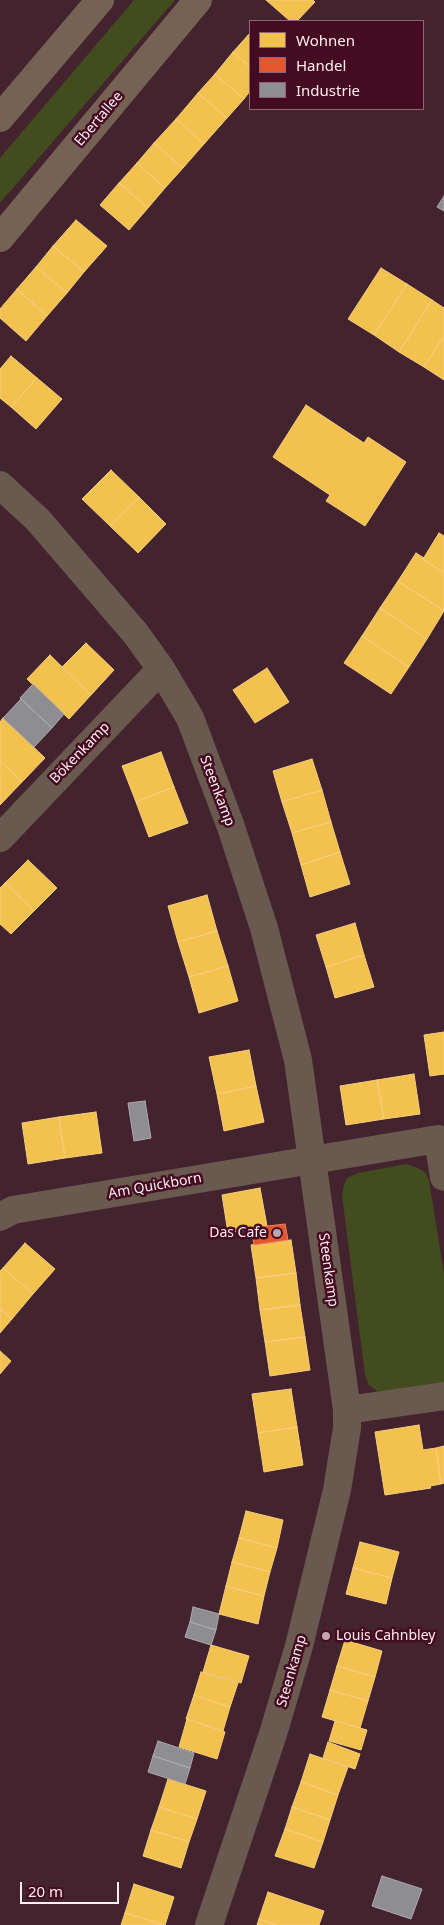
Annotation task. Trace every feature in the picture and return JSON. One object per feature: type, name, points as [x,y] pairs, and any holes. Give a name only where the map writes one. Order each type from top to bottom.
[{"type":"main road","points":[[0,118],[100,0]]},
{"type":"main road","name":"Ebertallee","points":[[0,238],[198,0]]},
{"type":"street","name":"Steenkamp","points":[[0,485],[38,520],[136,634],[161,669],[190,718],[231,827],[264,928],[298,1060],[348,1428],[338,1490],[304,1627],[273,1734],[209,1925]]},
{"type":"street","name":"Bökenkamp","points":[[0,838],[161,669]]},
{"type":"street","points":[[312,1159],[441,1135],[444,1177]]},
{"type":"street","name":"Am Quickborn","points":[[0,1217],[13,1210],[312,1159]]},
{"type":"street","points":[[347,1410],[444,1396]]},
{"type":"green space","points":[[134,0],[175,0],[0,203],[0,158]]},
{"type":"green space","points":[[406,1164],[425,1172],[429,1180],[444,1274],[444,1384],[378,1392],[369,1385],[365,1375],[342,1196],[347,1178],[358,1173]]},
{"type":"building: Wohnen","points":[[266,0],[313,0],[315,2],[298,20],[289,20]]},
{"type":"building: Wohnen","points":[[249,34],[249,66],[233,52]]},
{"type":"building: Wohnen","points":[[233,52],[249,66],[249,92],[244,99],[215,74]]},
{"type":"building: Wohnen","points":[[215,74],[244,99],[227,118],[198,93]]},
{"type":"building: Wohnen","points":[[198,93],[227,118],[204,144],[176,119]]},
{"type":"building: Wohnen","points":[[176,119],[204,144],[183,168],[154,143]]},
{"type":"building: Wohnen","points":[[154,143],[183,168],[165,188],[137,163]]},
{"type":"building: Wohnen","points":[[137,163],[165,188],[148,208],[119,183]]},
{"type":"building: Wohnen","points":[[119,183],[148,208],[129,230],[100,205]]},
{"type":"building: Wohnen","points":[[76,220],[107,246],[84,272],[53,246]]},
{"type":"building: Wohnen","points":[[53,246],[84,272],[67,293],[36,267]]},
{"type":"building: Wohnen","points":[[36,267],[67,293],[47,316],[17,289]]},
{"type":"building: Wohnen","points":[[381,268],[407,284],[374,335],[348,319]]},
{"type":"building: Wohnen","points":[[407,284],[432,300],[399,352],[374,335]]},
{"type":"building: Wohnen","points":[[17,289],[47,316],[26,341],[0,318],[0,309]]},
{"type":"building: Wohnen","points":[[432,300],[444,308],[444,336],[424,367],[399,352]]},
{"type":"building: Wohnen","points":[[444,336],[444,380],[424,367]]},
{"type":"building: Wohnen","points":[[11,356],[37,378],[11,407],[0,398],[0,369]]},
{"type":"building: Wohnen","points":[[37,378],[62,399],[36,429],[11,407]]},
{"type":"building: Wohnen","points":[[306,405],[364,443],[368,437],[406,462],[365,526],[326,501],[330,495],[273,457]]},
{"type":"building: Wohnen","points":[[111,470],[139,497],[110,526],[82,499]]},
{"type":"building: Wohnen","points":[[139,497],[166,524],[138,553],[110,526]]},
{"type":"building: Wohnen","points":[[439,533],[444,536],[444,573],[423,559]]},
{"type":"building: Wohnen","points":[[416,553],[444,573],[444,611],[398,581]]},
{"type":"building: Wohnen","points":[[398,581],[444,611],[427,639],[380,608]]},
{"type":"building: Wohnen","points":[[380,608],[427,639],[409,667],[362,636]]},
{"type":"building: Wohnen","points":[[362,636],[409,667],[391,694],[344,663]]},
{"type":"building: Wohnen","points":[[86,643],[114,670],[91,695],[62,667]]},
{"type":"building: Wohnen","points":[[50,655],[91,695],[69,719],[27,679]]},
{"type":"building: Wohnen","points":[[267,668],[289,702],[255,723],[233,690]]},
{"type":"building: Wohnen","points":[[3,718],[45,758],[22,782],[0,761],[0,722]]},
{"type":"building: Wohnen","points":[[161,752],[174,787],[136,802],[122,766]]},
{"type":"building: Wohnen","points":[[312,759],[322,790],[282,802],[273,771]]},
{"type":"building: Wohnen","points":[[0,761],[22,782],[0,805]]},
{"type":"building: Wohnen","points":[[174,787],[188,823],[149,837],[136,802]]},
{"type":"building: Wohnen","points":[[322,790],[331,822],[292,833],[282,802]]},
{"type":"building: Wohnen","points":[[331,822],[340,852],[301,865],[292,833]]},
{"type":"building: Wohnen","points":[[340,852],[350,884],[310,897],[301,865]]},
{"type":"building: Wohnen","points":[[28,860],[57,888],[34,911],[5,883]]},
{"type":"building: Wohnen","points":[[5,883],[34,911],[11,934],[0,924],[0,888]]},
{"type":"building: Wohnen","points":[[207,895],[217,931],[178,942],[168,906]]},
{"type":"building: Wohnen","points":[[355,923],[364,955],[326,967],[316,935]]},
{"type":"building: Wohnen","points":[[217,931],[228,966],[189,977],[178,942]]},
{"type":"building: Wohnen","points":[[364,955],[374,987],[335,998],[326,967]]},
{"type":"building: Wohnen","points":[[228,966],[238,1001],[199,1013],[189,977]]},
{"type":"building: Wohnen","points":[[444,1032],[444,1074],[430,1076],[424,1035]]},
{"type":"building: Wohnen","points":[[249,1050],[256,1086],[217,1094],[209,1057]]},
{"type":"building: Wohnen","points":[[414,1074],[420,1114],[384,1119],[377,1080]]},
{"type":"building: Wohnen","points":[[377,1080],[384,1119],[346,1125],[340,1086]]},
{"type":"building: Wohnen","points":[[256,1086],[264,1122],[224,1131],[217,1094]]},
{"type":"building: Wohnen","points":[[96,1112],[102,1153],[65,1158],[59,1117]]},
{"type":"building: Wohnen","points":[[59,1117],[65,1158],[28,1164],[22,1123]]},
{"type":"building: Wohnen","points":[[260,1188],[267,1226],[228,1233],[222,1195]]},
{"type":"building: Wohnen","points":[[291,1240],[296,1273],[256,1278],[251,1245]]},
{"type":"building: Wohnen","points":[[25,1243],[55,1269],[33,1294],[3,1268]]},
{"type":"building: Wohnen","points":[[3,1268],[33,1294],[12,1319],[0,1309],[0,1271]]},
{"type":"building: Wohnen","points":[[296,1273],[300,1305],[260,1310],[256,1278]]},
{"type":"building: Wohnen","points":[[300,1305],[305,1337],[265,1342],[260,1310]]},
{"type":"building: Wohnen","points":[[0,1309],[12,1319],[0,1333]]},
{"type":"building: Wohnen","points":[[305,1337],[310,1370],[270,1376],[265,1342]]},
{"type":"building: Wohnen","points":[[0,1351],[11,1361],[0,1374]]},
{"type":"building: Wohnen","points":[[291,1389],[297,1427],[258,1433],[252,1394]]},
{"type":"building: Wohnen","points":[[419,1425],[423,1450],[436,1448],[441,1484],[430,1486],[431,1488],[385,1495],[375,1432]]},
{"type":"building: Wohnen","points":[[297,1427],[303,1465],[264,1472],[258,1433]]},
{"type":"building: Wohnen","points":[[444,1446],[444,1483],[441,1484],[436,1448]]},
{"type":"building: Wohnen","points":[[246,1511],[283,1520],[277,1548],[239,1538]]},
{"type":"building: Wohnen","points":[[239,1538],[277,1548],[270,1572],[232,1562]]},
{"type":"building: Wohnen","points":[[360,1542],[399,1552],[392,1578],[353,1568]]},
{"type":"building: Wohnen","points":[[232,1562],[270,1572],[264,1596],[226,1586]]},
{"type":"building: Wohnen","points":[[353,1568],[392,1578],[386,1604],[346,1594]]},
{"type":"building: Wohnen","points":[[226,1586],[264,1596],[258,1624],[219,1614]]},
{"type":"building: Wohnen","points":[[345,1640],[382,1651],[375,1677],[337,1666]]},
{"type":"building: Wohnen","points":[[211,1645],[249,1656],[241,1683],[203,1672]]},
{"type":"building: Wohnen","points":[[337,1666],[375,1677],[368,1701],[330,1690]]},
{"type":"building: Wohnen","points":[[201,1672],[238,1683],[230,1707],[194,1695]]},
{"type":"building: Wohnen","points":[[330,1690],[368,1701],[360,1728],[322,1717]]},
{"type":"building: Wohnen","points":[[194,1695],[230,1707],[223,1731],[186,1719]]},
{"type":"building: Wohnen","points":[[187,1719],[225,1732],[217,1759],[179,1747]]},
{"type":"building: Wohnen","points":[[335,1721],[367,1730],[361,1750],[329,1741]]},
{"type":"building: Wohnen","points":[[328,1742],[360,1754],[355,1769],[323,1758]]},
{"type":"building: Wohnen","points":[[310,1754],[348,1767],[338,1795],[301,1782]]},
{"type":"building: Wohnen","points":[[168,1779],[206,1791],[197,1819],[159,1807]]},
{"type":"building: Wohnen","points":[[301,1782],[338,1795],[330,1820],[292,1807]]},
{"type":"building: Wohnen","points":[[159,1807],[197,1819],[189,1842],[151,1830]]},
{"type":"building: Wohnen","points":[[292,1807],[330,1820],[323,1842],[285,1829]]},
{"type":"building: Wohnen","points":[[285,1829],[323,1842],[314,1868],[275,1856]]},
{"type":"building: Wohnen","points":[[151,1830],[189,1842],[181,1868],[143,1856]]},
{"type":"building: Wohnen","points":[[134,1884],[174,1897],[165,1925],[125,1913]]},
{"type":"building: Wohnen","points":[[268,1892],[324,1911],[319,1925],[277,1925],[259,1919]]},
{"type":"building: Wohnen","points":[[125,1913],[164,1925],[121,1925]]},
{"type":"building: Wohnen","points":[[259,1919],[277,1925],[257,1925]]},
{"type":"building: Handel","points":[[285,1224],[288,1240],[254,1245],[251,1228]]},
{"type":"building: Industrie","points":[[444,196],[444,211],[437,207]]},
{"type":"building: Industrie","points":[[33,684],[64,714],[52,728],[20,698]]},
{"type":"building: Industrie","points":[[21,699],[52,728],[34,747],[3,718]]},
{"type":"building: Industrie","points":[[145,1101],[151,1138],[134,1141],[128,1103]]},
{"type":"building: Industrie","points":[[193,1607],[219,1614],[216,1630],[190,1622]]},
{"type":"building: Industrie","points":[[190,1622],[216,1630],[211,1645],[185,1637]]},
{"type":"building: Industrie","points":[[158,1741],[194,1753],[190,1768],[153,1756]]},
{"type":"building: Industrie","points":[[153,1756],[190,1768],[185,1784],[148,1772]]},
{"type":"building: Industrie","points":[[382,1876],[422,1889],[411,1919],[372,1906]]},
{"type":"place","name":"Das Cafe","points":[[277,1233]]},
{"type":"place","name":"Louis Cahnbley","points":[[326,1636]]}]
